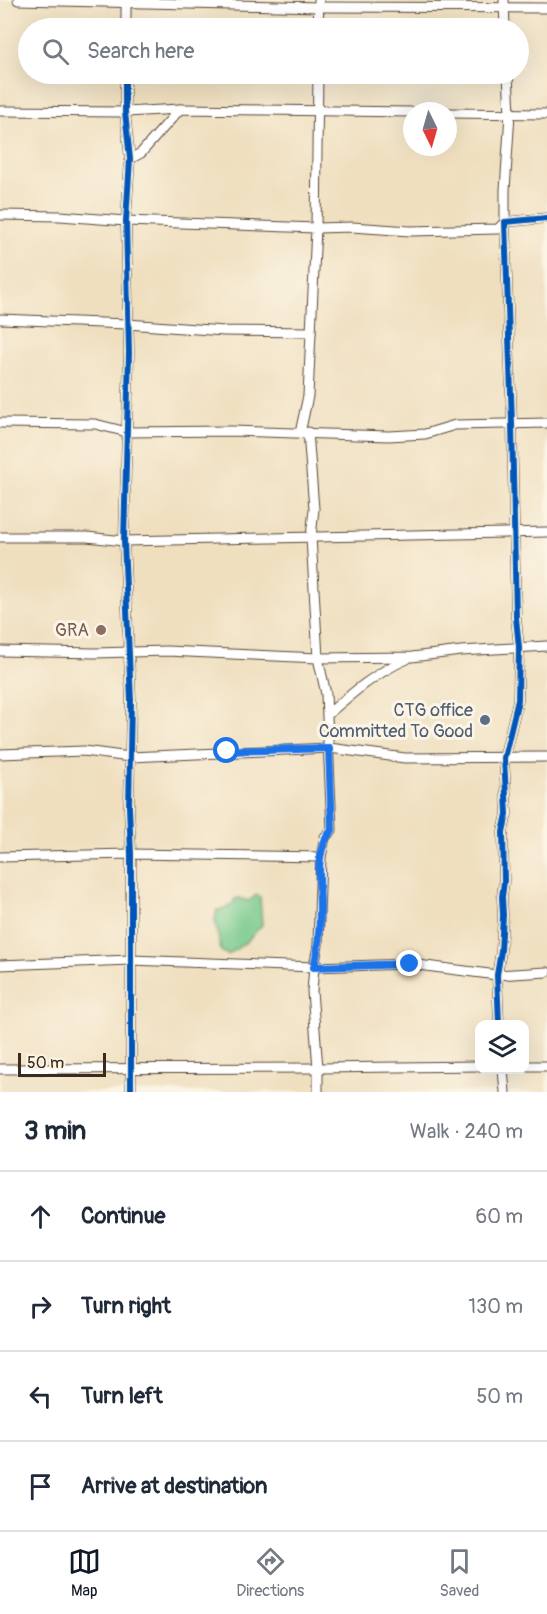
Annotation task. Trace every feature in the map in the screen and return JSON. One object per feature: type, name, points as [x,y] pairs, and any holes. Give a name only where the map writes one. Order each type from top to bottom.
[{"type":"street","points":[[18,0],[216,4],[504,4],[547,8]]},
{"type":"street","points":[[216,4],[227,0]]},
{"type":"street","points":[[126,1],[126,18]]},
{"type":"street","points":[[318,18],[319,3]]},
{"type":"street","points":[[125,84],[125,112],[130,159],[126,221],[129,352],[124,541],[131,701],[129,807],[131,1092]]},
{"type":"street","points":[[318,84],[316,228],[308,396],[304,433],[314,509],[311,537],[318,658],[328,714],[332,830],[326,837],[321,857],[318,945],[312,992],[318,1092]]},
{"type":"street","points":[[499,1020],[497,975],[501,951],[504,881],[502,832],[507,814],[504,758],[518,700],[519,647],[516,618],[505,190],[510,114],[508,84]]},
{"type":"street","points":[[130,159],[141,153],[180,109]]},
{"type":"street","points":[[0,111],[125,112],[180,109],[403,112]]},
{"type":"street","points":[[457,113],[547,114]]},
{"type":"street","points":[[0,215],[316,228],[352,226],[410,231],[498,229],[506,222],[547,218]]},
{"type":"street","points":[[0,319],[127,324],[224,331],[311,332]]},
{"type":"street","points":[[0,423],[95,424],[127,432],[231,431],[389,435],[425,434],[455,425],[547,423]]},
{"type":"street","points":[[0,537],[87,537],[124,541],[547,532]]},
{"type":"street","points":[[0,651],[95,653],[167,651],[318,658],[412,657],[547,645]]},
{"type":"street","points":[[328,714],[390,666],[412,657]]},
{"type":"street","points":[[0,754],[84,751],[130,757],[329,748],[405,758],[547,757]]},
{"type":"street","points":[[0,857],[131,854],[321,857]]},
{"type":"street","points":[[0,965],[131,960],[314,967],[410,964],[497,975],[547,972]]},
{"type":"street","points":[[0,1069],[475,1066]]},
{"type":"street","points":[[529,1066],[547,1066]]},
{"type":"street","points":[[503,1074],[505,1092]]},
{"type":"green space","points":[[257,895],[260,897],[262,925],[246,942],[228,955],[221,951],[215,920],[217,910],[228,907],[235,899],[248,901]]},
{"type":"cycle path","points":[[125,84],[125,112],[130,159],[126,221],[129,352],[124,541],[131,701],[129,807],[131,1092]]},
{"type":"cycle path","points":[[499,1020],[497,975],[503,915],[503,832],[507,814],[504,758],[518,700],[519,647],[516,618],[505,222],[547,218]]},
{"type":"place","name":"GRA","points":[[101,630]]},
{"type":"place","name":"CTG office Committed To Good","points":[[485,720]]},
{"type":"route","points":[[227,751],[329,748],[332,830],[323,843],[321,857],[318,945],[314,967],[410,964]]}]
